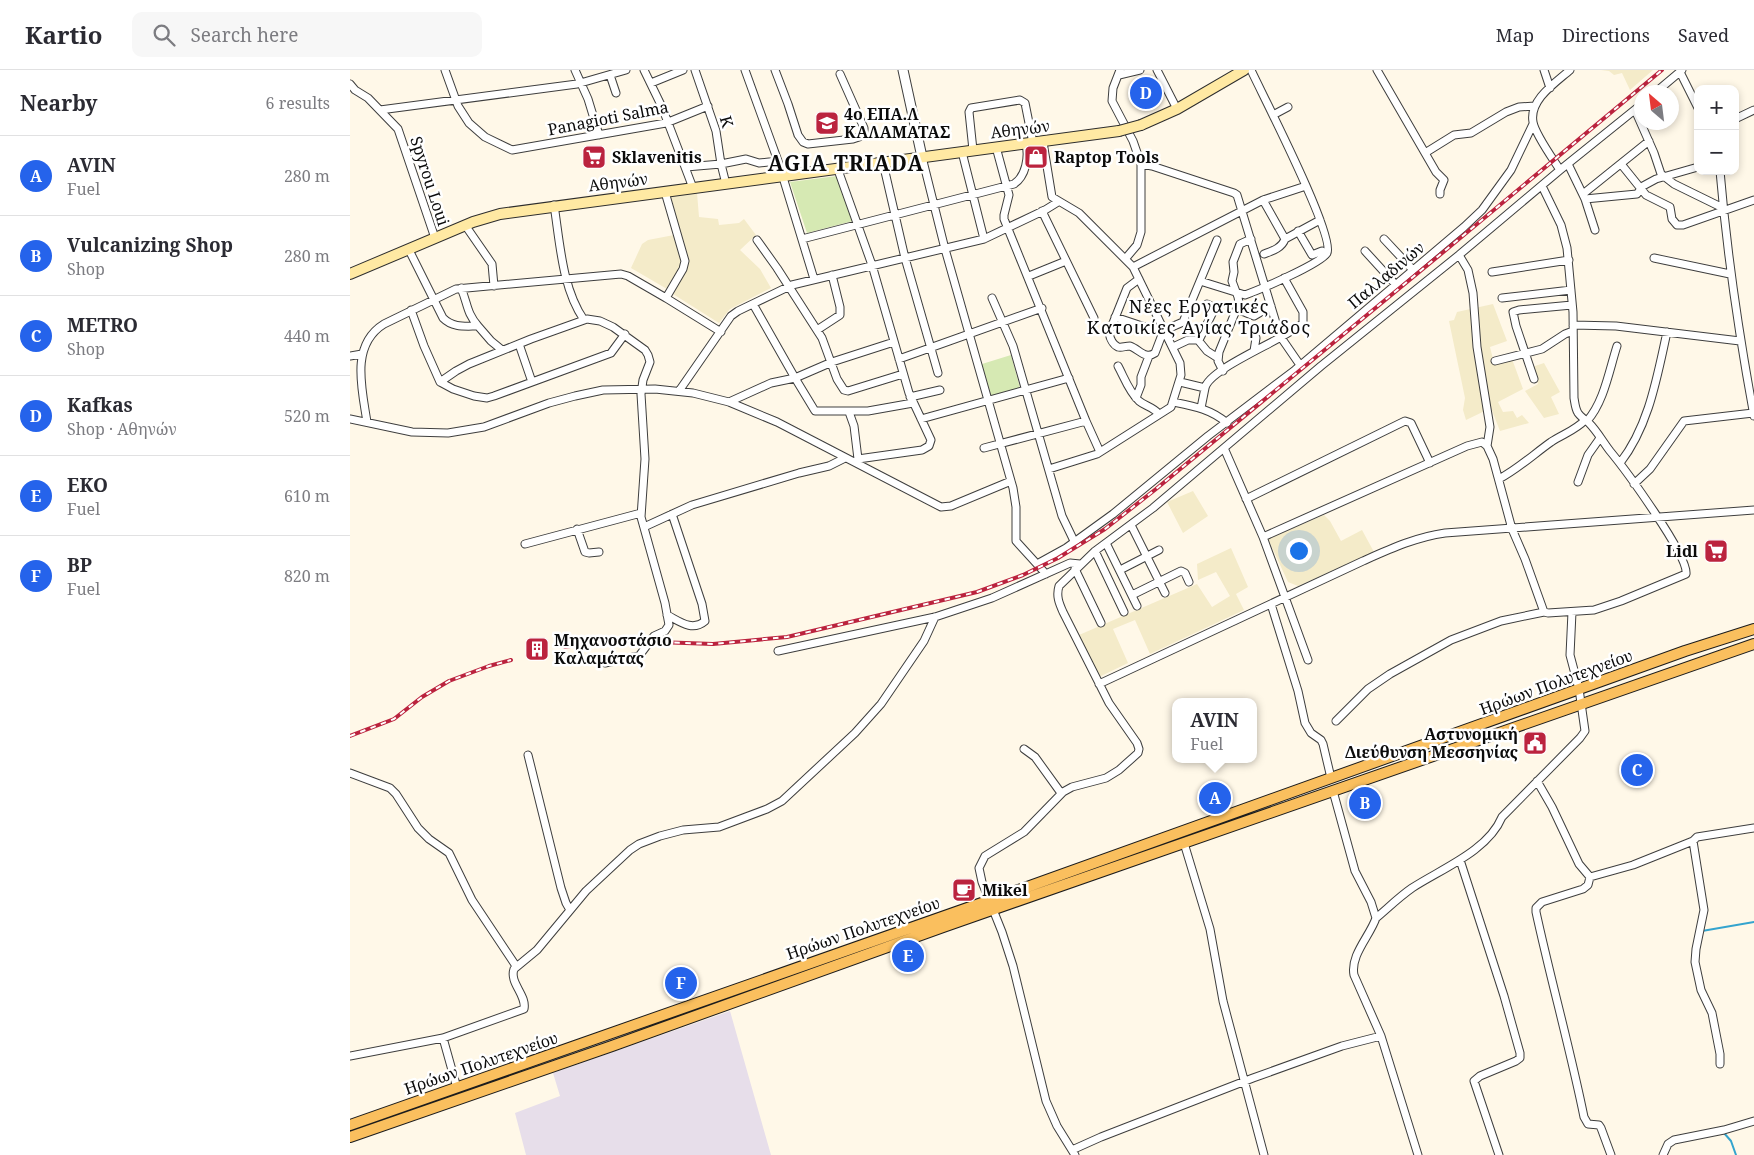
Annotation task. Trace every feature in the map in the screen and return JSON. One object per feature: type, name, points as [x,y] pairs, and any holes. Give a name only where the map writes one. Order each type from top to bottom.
[{"type":"main road","name":"Αθηνών","points":[[350,274],[493,215],[554,205],[838,170],[1119,131],[1140,125],[1177,109],[1244,70]]},
{"type":"main road","name":"Ηρώων Πολυτεχνείου","points":[[350,1125],[989,900],[1685,651],[1754,629]]},
{"type":"main road","name":"Ηρώων Πολυτεχνείου","points":[[350,1137],[1754,644]]},
{"type":"street","points":[[445,70],[456,100]]},
{"type":"street","points":[[576,70],[599,135]]},
{"type":"street","points":[[380,110],[581,84],[626,70]]},
{"type":"street","points":[[644,70],[668,122],[694,188]]},
{"type":"street","points":[[651,83],[683,70]]},
{"type":"street","name":"Κ","points":[[695,70],[716,131],[726,184]]},
{"type":"street","points":[[745,70],[778,161],[814,280]]},
{"type":"street","points":[[775,70],[798,135],[803,142],[808,144],[853,139],[864,133],[864,128],[840,74]]},
{"type":"street","points":[[903,70],[945,249],[1011,481],[1016,506],[1016,541],[1046,574]]},
{"type":"street","points":[[1126,258],[1136,245],[1141,232],[1141,164],[1133,141],[1112,102],[1113,88],[1119,73],[1140,70]]},
{"type":"street","points":[[1200,280],[1245,295],[1284,278],[1326,253],[1328,248],[1327,238],[1306,186],[1251,70]]},
{"type":"street","points":[[1377,70],[1436,172],[1444,180],[1440,194]]},
{"type":"street","points":[[1544,70],[1550,88]]},
{"type":"street","points":[[1425,153],[1454,135],[1471,132],[1508,111],[1524,106],[1535,106],[1550,88],[1570,70]]},
{"type":"street","points":[[1160,71],[1177,109]]},
{"type":"street","points":[[1664,85],[1681,71],[1694,99]]},
{"type":"street","points":[[610,75],[616,93]]},
{"type":"street","name":"Spyrou Loui","points":[[350,84],[355,90],[368,98],[393,123],[401,136],[435,238]]},
{"type":"street","name":"Panagioti Salma","points":[[456,100],[463,116],[476,131],[512,150],[668,122],[708,106]]},
{"type":"street","points":[[973,150],[970,108],[1020,100],[1025,103],[1034,143],[1053,198],[1079,213],[1133,267],[1180,363],[1180,382],[1171,407],[1100,452],[1079,461],[1048,469]]},
{"type":"street","name":"Παλλαδινών","points":[[1036,564],[1113,514],[1208,436],[1300,365],[1464,227],[1482,210],[1511,170],[1533,124],[1535,106]]},
{"type":"street","points":[[1273,115],[1288,108]]},
{"type":"street","points":[[1739,117],[1754,110]]},
{"type":"street","points":[[1381,1036],[1342,1046],[1245,1081],[1101,1136],[1073,1153],[1057,1126],[1046,1102],[1012,966],[979,868],[983,858],[992,850],[1024,832],[1061,793],[1072,787],[1106,778],[1119,770],[1138,753],[1137,743],[1108,703],[1058,602],[1060,586],[1095,551],[1131,525],[1327,361],[1634,111]]},
{"type":"street","points":[[1533,124],[1560,170]]},
{"type":"street","points":[[1646,130],[1658,169],[1663,176],[1724,210]]},
{"type":"street","points":[[1584,196],[1649,141]]},
{"type":"street","points":[[802,239],[972,194],[1007,187],[1016,183],[1022,175],[1027,153],[1034,143]]},
{"type":"street","points":[[996,147],[1009,200],[1004,216],[1008,228],[1042,308],[1086,422],[1100,452]]},
{"type":"street","points":[[962,152],[984,239]]},
{"type":"street","points":[[686,167],[721,164],[746,159],[755,163],[778,161]]},
{"type":"street","points":[[764,163],[767,178]]},
{"type":"street","points":[[883,163],[905,258],[938,373]]},
{"type":"street","points":[[1141,164],[1234,193],[1238,196],[1264,288],[1280,336],[1300,365]]},
{"type":"street","points":[[1568,164],[1584,196],[1595,230]]},
{"type":"street","points":[[1621,164],[1649,197],[1669,206],[1673,222],[1678,225],[1683,225],[1754,200]]},
{"type":"street","points":[[1584,196],[1637,194],[1647,183],[1663,176],[1694,169]]},
{"type":"street","points":[[838,170],[872,265],[911,400],[931,440],[931,444],[926,449],[857,461]]},
{"type":"street","points":[[1634,484],[1650,468],[1684,421],[1754,415],[1730,274],[1720,175]]},
{"type":"street","points":[[1133,267],[1263,200],[1306,186]]},
{"type":"street","points":[[1336,721],[1368,688],[1451,640],[1501,621],[1544,612],[1594,610],[1685,575],[1686,569],[1682,558],[1657,518],[1620,463],[1577,411],[1574,398],[1573,328],[1569,260],[1563,231],[1542,186]]},
{"type":"street","points":[[665,192],[686,261],[666,298]]},
{"type":"street","points":[[1263,200],[1285,239]]},
{"type":"street","points":[[679,391],[733,314],[789,286],[984,239],[1042,212],[1058,202]]},
{"type":"street","points":[[554,205],[568,280],[578,311],[584,320]]},
{"type":"street","points":[[1042,212],[1094,318]]},
{"type":"street","points":[[1264,254],[1276,249],[1285,239],[1298,231],[1320,220]]},
{"type":"street","points":[[465,225],[492,264],[494,286]]},
{"type":"street","points":[[1298,231],[1312,255],[1322,251]]},
{"type":"street","points":[[1223,370],[1218,358],[1218,352],[1237,309],[1239,300],[1232,281],[1234,272],[1233,262],[1240,244],[1251,239]]},
{"type":"street","points":[[1384,239],[1414,270]]},
{"type":"street","points":[[756,240],[789,286],[817,330],[824,342],[840,384],[846,391],[903,374]]},
{"type":"street","points":[[1116,317],[1154,331],[1164,332],[1184,321],[1217,240]]},
{"type":"street","points":[[409,250],[441,315],[450,324],[478,326]]},
{"type":"street","points":[[1365,251],[1396,285]]},
{"type":"street","points":[[1459,255],[1468,270],[1473,294],[1478,347],[1490,427],[1487,446]]},
{"type":"street","points":[[1654,258],[1730,274]]},
{"type":"street","points":[[1492,272],[1569,260]]},
{"type":"street","points":[[1029,276],[1066,261]]},
{"type":"street","points":[[367,422],[362,381],[362,354],[368,338],[376,329],[451,290],[624,275],[721,332]]},
{"type":"street","points":[[817,330],[840,314],[832,275]]},
{"type":"street","points":[[1201,408],[1207,382],[1254,351],[1300,325],[1304,319],[1302,310],[1284,278]]},
{"type":"street","points":[[1139,279],[1126,288],[1109,333],[1115,345],[1120,348],[1128,346],[1149,356],[1155,353],[1164,332]]},
{"type":"street","points":[[461,288],[467,310],[491,341],[502,350]]},
{"type":"street","points":[[1502,298],[1571,290]]},
{"type":"street","points":[[992,298],[1013,346],[1062,516],[1074,541]]},
{"type":"street","points":[[753,304],[794,378],[815,411],[868,411],[940,390]]},
{"type":"street","points":[[1198,340],[1213,312],[1213,307],[1207,304]]},
{"type":"street","points":[[1534,379],[1513,312],[1572,305]]},
{"type":"street","points":[[1237,309],[1254,316],[1271,306]]},
{"type":"street","points":[[899,358],[1042,308]]},
{"type":"street","points":[[411,310],[440,382],[453,389],[484,398],[611,353],[625,334]]},
{"type":"street","points":[[440,382],[456,370],[502,350],[589,319],[610,325],[645,350],[649,358],[649,364],[642,389],[645,465],[641,514],[669,624],[663,633],[654,636],[639,656],[605,663]]},
{"type":"street","points":[[1496,361],[1544,348],[1573,328],[1605,325],[1740,341]]},
{"type":"street","points":[[1620,463],[1631,446],[1649,406],[1667,332]]},
{"type":"street","points":[[1254,351],[1256,338]]},
{"type":"street","points":[[1172,347],[1188,340],[1198,340]]},
{"type":"street","points":[[1198,340],[1207,351],[1218,358]]},
{"type":"street","points":[[729,402],[771,383],[794,378],[832,362],[894,342]]},
{"type":"street","points":[[519,344],[532,382]]},
{"type":"street","points":[[1499,479],[1512,472],[1557,438],[1586,421],[1593,414],[1602,395],[1617,346]]},
{"type":"street","points":[[350,356],[362,354]]},
{"type":"street","points":[[1136,398],[1149,356]]},
{"type":"street","points":[[1118,366],[1136,398],[1156,410],[1159,414]]},
{"type":"street","points":[[921,419],[1069,378]]},
{"type":"street","points":[[1180,382],[1205,388]]},
{"type":"street","points":[[350,419],[412,432],[429,434],[453,432],[484,427],[584,394],[612,390],[642,389],[679,391],[700,394],[729,402],[776,422],[845,458],[857,461],[935,504],[944,507],[1011,481]]},
{"type":"street","points":[[1173,402],[1214,413],[1227,423]]},
{"type":"street","points":[[849,412],[854,426],[857,461]]},
{"type":"street","points":[[1246,499],[1408,420],[1411,422],[1430,463]]},
{"type":"street","points":[[984,448],[1086,422]]},
{"type":"street","points":[[1578,482],[1591,450],[1600,438]]},
{"type":"street","points":[[1263,537],[1482,442],[1487,446],[1493,459],[1512,529],[1544,612]]},
{"type":"street","points":[[1224,448],[1263,537],[1308,660]]},
{"type":"street","points":[[644,527],[703,502],[799,473],[829,466],[845,458]]},
{"type":"street","points":[[1099,684],[1284,597],[1413,540],[1446,533],[1754,510]]},
{"type":"street","points":[[525,544],[641,514]]},
{"type":"street","points":[[667,615],[685,625],[700,624],[705,621],[702,604],[672,514]]},
{"type":"street","points":[[1131,525],[1165,593]]},
{"type":"street","points":[[578,529],[585,552],[589,554],[599,552]]},
{"type":"street","points":[[1106,543],[1137,606]]},
{"type":"street","points":[[1120,570],[1159,550]]},
{"type":"street","points":[[1095,551],[1124,612]]},
{"type":"street","points":[[778,651],[934,617],[983,601],[1070,563],[1078,567],[1101,623]]},
{"type":"street","points":[[1132,595],[1181,571],[1189,582]]},
{"type":"street","points":[[1271,604],[1298,691],[1305,722],[1311,733],[1321,740],[1323,744],[1331,778]]},
{"type":"street","points":[[1418,1155],[1381,1036],[1353,969],[1355,960],[1376,918],[1413,887],[1460,860],[1497,830],[1502,817],[1585,731],[1579,690],[1571,664],[1569,647],[1572,612]]},
{"type":"street","points":[[350,1056],[443,1038],[524,1009],[524,1002],[512,974],[516,966],[537,950],[591,886],[630,850],[645,842],[682,830],[719,827],[778,803],[849,739],[881,704],[924,641],[934,617]]},
{"type":"street","points":[[1024,749],[1035,757],[1061,793]]},
{"type":"street","points":[[528,755],[561,888],[570,910]]},
{"type":"street","points":[[350,773],[383,784],[393,790],[418,828],[429,839],[449,853],[472,900],[516,966]]},
{"type":"street","points":[[1537,782],[1552,807],[1579,864],[1590,877]]},
{"type":"street","points":[[1333,791],[1355,871],[1372,902],[1376,918]]},
{"type":"street","points":[[1590,877],[1633,865],[1692,841],[1697,837],[1754,828]]},
{"type":"street","points":[[1692,841],[1704,910],[1695,962],[1701,990],[1712,1013],[1720,1054],[1720,1064]]},
{"type":"street","points":[[1184,843],[1210,929],[1221,990],[1264,1155]]},
{"type":"street","points":[[1460,860],[1504,996],[1520,1053],[1520,1058],[1516,1061],[1480,1076],[1474,1082],[1500,1155]]},
{"type":"street","points":[[1590,877],[1588,885],[1583,889],[1542,902],[1536,908],[1536,912],[1552,987],[1574,1069],[1584,1117],[1588,1124],[1599,1125],[1602,1128],[1611,1155]]},
{"type":"street","points":[[443,1038],[457,1088]]},
{"type":"street","points":[[1663,1155],[1668,1144],[1674,1140],[1754,1121]]},
{"type":"shaded area","points":[[1601,70],[1653,70],[1630,90],[1622,73],[1614,75],[1609,71]]},
{"type":"shaded area","points":[[697,193],[699,217],[718,219],[719,225],[739,223],[744,219],[756,235],[740,250],[760,269],[771,288],[730,309],[719,323],[673,294],[686,271],[689,259],[669,196]]},
{"type":"shaded area","points":[[674,235],[682,256],[682,265],[667,289],[631,268],[642,244],[648,240]]},
{"type":"shaded area","points":[[1493,304],[1507,341],[1490,347],[1494,363],[1512,359],[1523,389],[1498,402],[1503,412],[1513,411],[1517,418],[1522,415],[1529,423],[1500,431],[1491,408],[1466,420],[1463,410],[1465,398],[1449,321],[1454,320],[1457,312]]},
{"type":"shaded area","points":[[1544,363],[1560,392],[1551,397],[1559,414],[1544,418],[1525,391],[1538,384],[1532,367]]},
{"type":"shaded area","points":[[1193,491],[1208,516],[1183,533],[1167,502]]},
{"type":"shaded area","points":[[1324,515],[1330,521],[1341,541],[1362,530],[1374,552],[1298,586],[1288,582],[1268,539]]},
{"type":"shaded area","points":[[1231,548],[1248,587],[1236,594],[1244,610],[1150,654],[1135,620],[1113,629],[1128,663],[1099,677],[1079,635],[1197,584],[1212,607],[1230,596],[1216,572],[1198,580],[1197,564]]},
{"type":"shaded area","points":[[730,1011],[771,1155],[526,1155],[515,1113],[560,1096],[553,1073]]},
{"type":"green space","points":[[837,176],[853,221],[807,233],[790,182]]},
{"type":"green space","points":[[1011,355],[1020,388],[991,396],[982,364]]},
{"type":"waterway","points":[[1702,931],[1754,922]]},
{"type":"waterway","points":[[1724,1133],[1731,1141],[1736,1155]]},
{"type":"railway","points":[[565,647],[602,640],[713,644],[787,637],[977,592],[1023,575],[1058,558],[1105,529],[1156,489],[1662,70]]},
{"type":"railway","points":[[350,736],[394,719],[422,697],[449,681],[511,660]]},
{"type":"place","name":"Kafkas","points":[[1146,93]]},
{"type":"place","name":"4ο ΕΠΑ.Λ ΚΑΛΑΜΑΤΑΣ","points":[[827,123]]},
{"type":"place","name":"Sklavenitis","points":[[594,157]]},
{"type":"place","name":"Raptop Tools","points":[[1036,157]]},
{"type":"place","name":"Lidl","points":[[1716,551]]},
{"type":"place","name":"Μηχανοστάσιο Καλαμάτας","points":[[537,649]]},
{"type":"place","name":"Αστυνομική Διεύθυνση Μεσσηνίας","points":[[1535,743]]},
{"type":"place","name":"METRO","points":[[1637,770]]},
{"type":"place","name":"AVIN","points":[[1215,798]]},
{"type":"place","name":"Vulcanizing Shop","points":[[1365,803]]},
{"type":"place","name":"Mikel","points":[[964,890]]},
{"type":"place","name":"EKO","points":[[908,956]]},
{"type":"place","name":"BP","points":[[681,983]]},
{"type":"district","name":"AGIA TRIADA","points":[[846,164]]},
{"type":"district","name":"Νέες Εργατικές Κατοικίες Αγίας Τριάδος","points":[[1199,317]]}]
